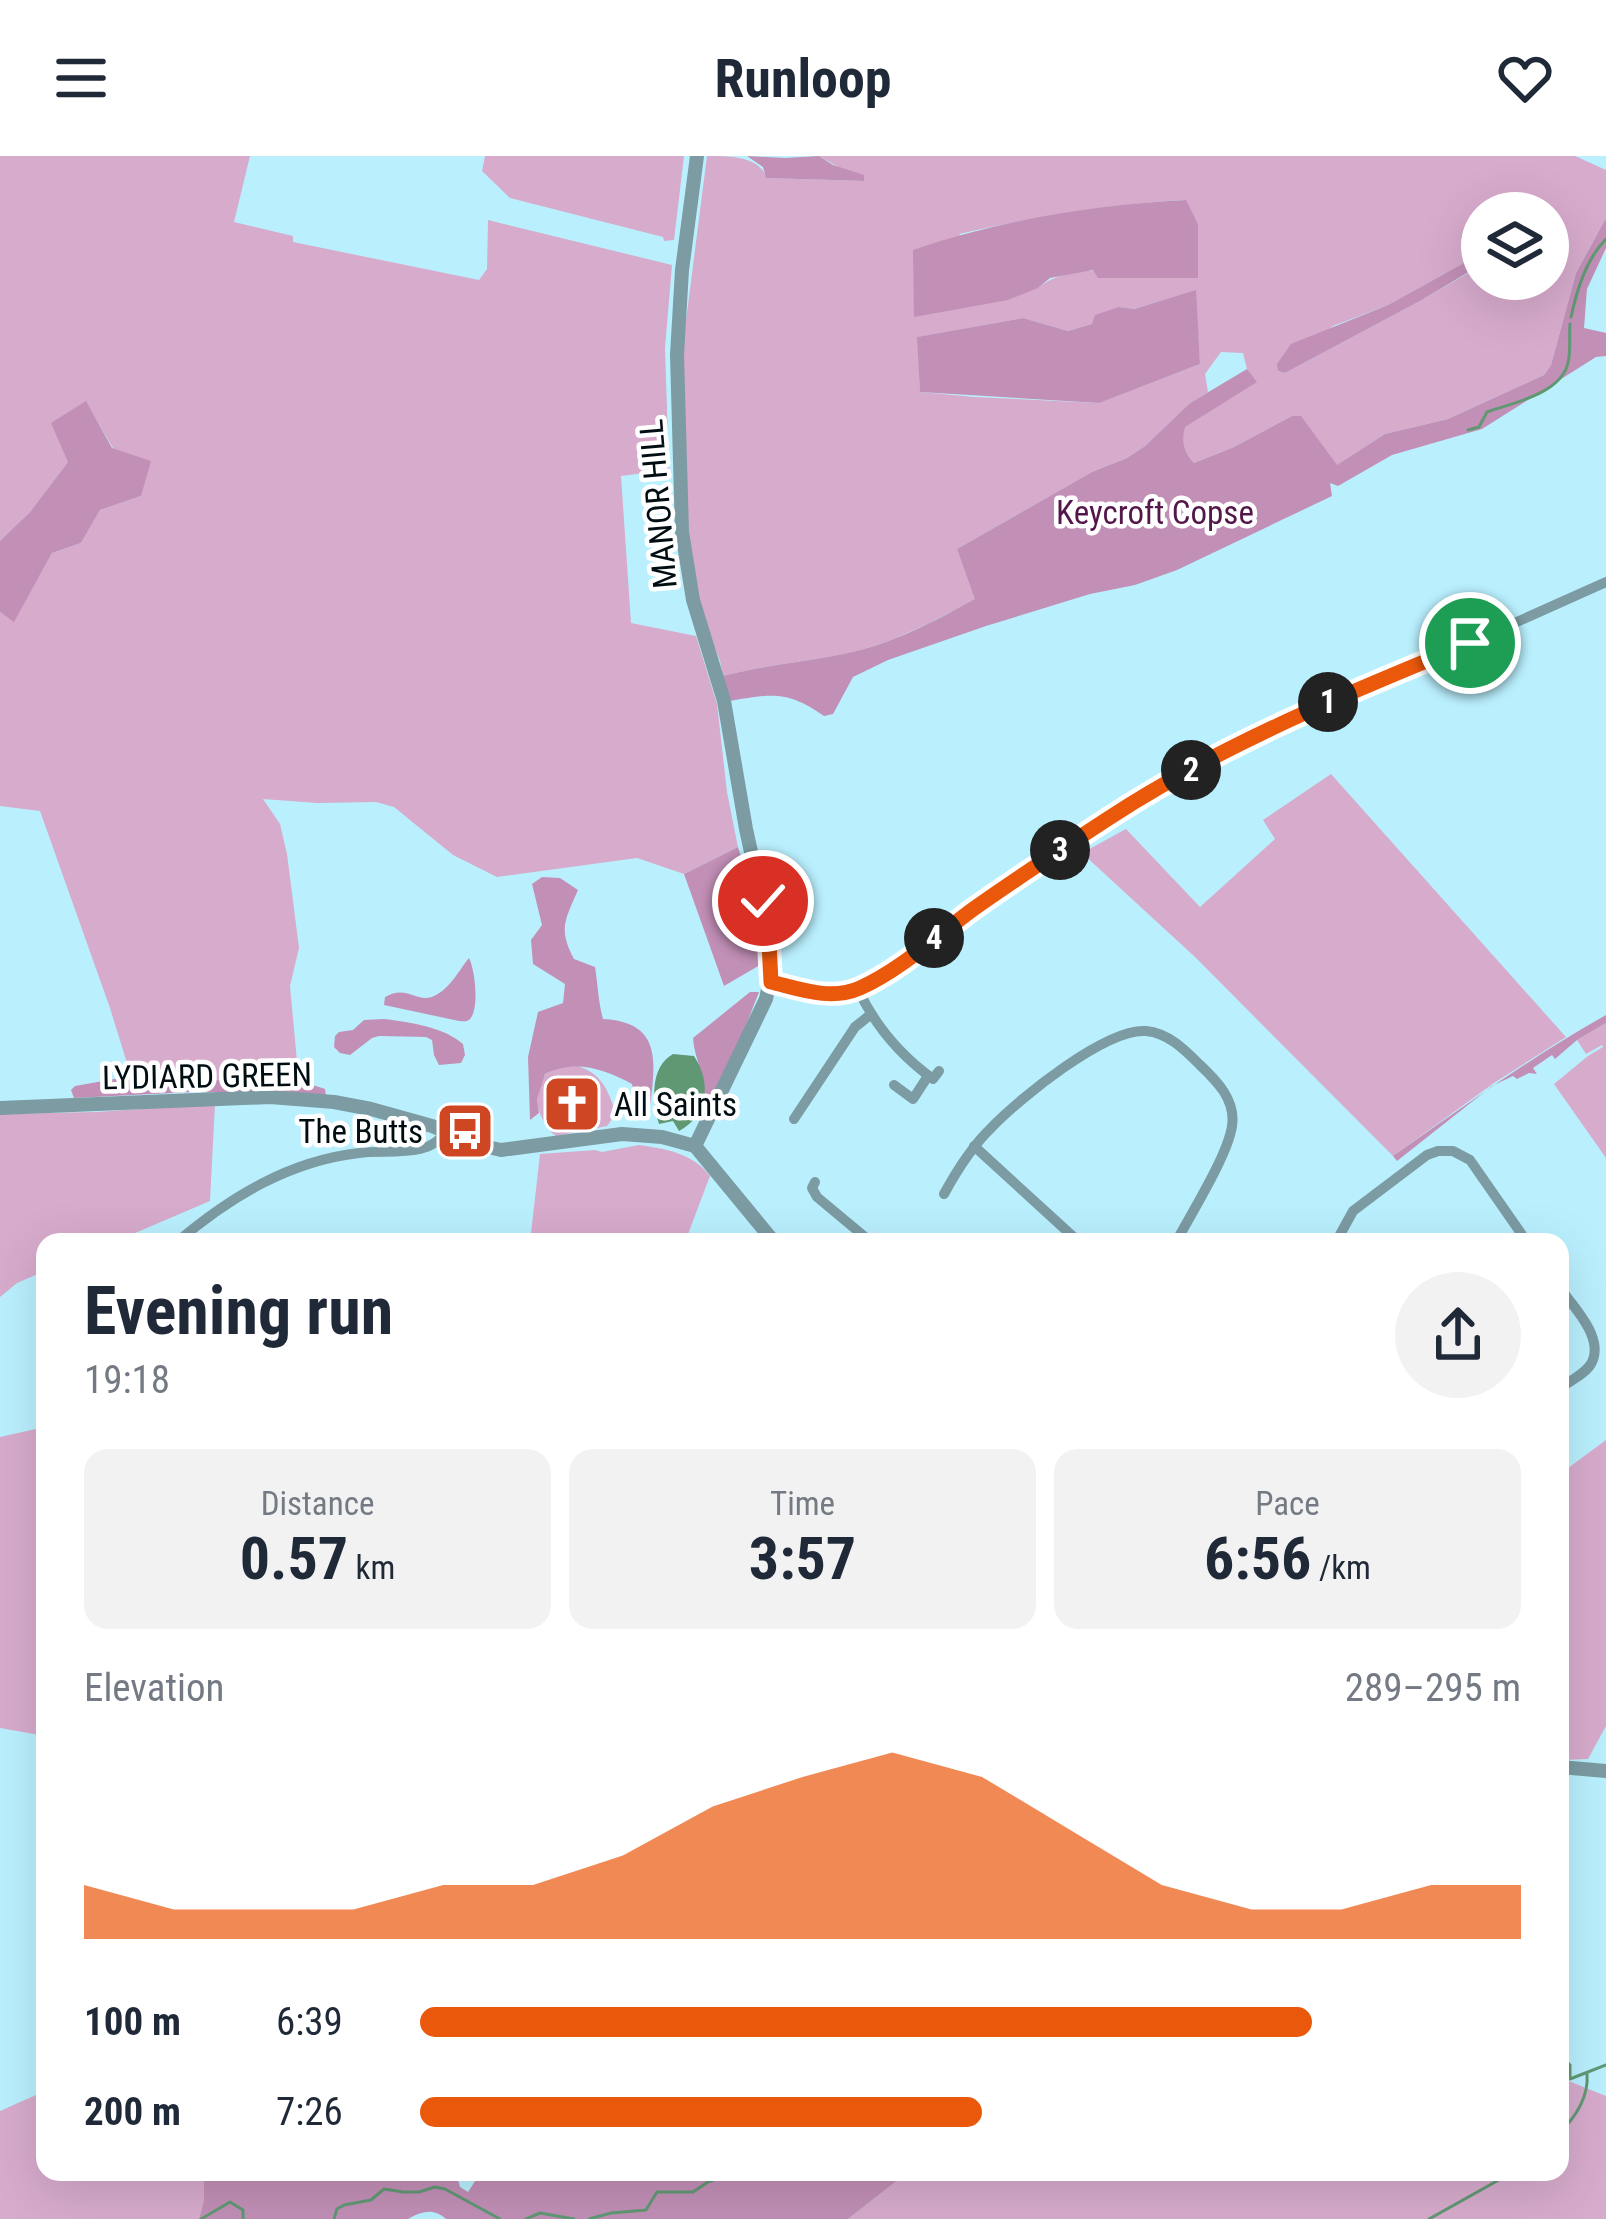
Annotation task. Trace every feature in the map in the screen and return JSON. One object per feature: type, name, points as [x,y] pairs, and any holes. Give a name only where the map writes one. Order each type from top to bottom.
[{"type":"street","name":"MANOR HILL","points":[[697,156],[677,355],[682,532],[693,599],[724,701],[767,926],[771,982]]},
{"type":"street","points":[[767,1233],[695,1146],[771,982],[825,994],[858,989],[1107,819],[1196,767],[1358,688],[1606,582]]},
{"type":"street","points":[[858,989],[888,1038],[933,1074],[913,1099],[894,1085]]},
{"type":"street","points":[[794,1119],[855,1027],[870,1015]]},
{"type":"street","points":[[944,1194],[974,1146],[1018,1103],[1100,1045],[1134,1031],[1160,1034],[1186,1051],[1224,1091],[1233,1117],[1226,1149],[1181,1233]]},
{"type":"street","name":"LYDIARD GREEN","points":[[0,1106],[300,1098],[371,1109],[501,1150],[622,1134],[695,1146]]},
{"type":"street","points":[[189,1233],[241,1193],[274,1176],[356,1153],[429,1147],[445,1131]]},
{"type":"street","points":[[974,1146],[1069,1233]]},
{"type":"street","points":[[1341,1233],[1353,1211],[1423,1157],[1443,1150],[1469,1160],[1521,1233]]},
{"type":"street","points":[[815,1182],[812,1188],[817,1197],[860,1233]]},
{"type":"street","points":[[1569,1302],[1591,1335],[1600,1362],[1569,1382]]},
{"type":"street","points":[[1569,1768],[1606,1771]]},
{"type":"shaded area","points":[[0,156],[250,156],[234,222],[293,236],[293,242],[479,280],[487,269],[488,220],[672,265],[665,348],[669,470],[621,476],[631,623],[696,636],[717,704],[738,847],[684,874],[637,858],[497,877],[453,855],[394,807],[376,802],[263,799],[280,824],[299,948],[290,986],[299,1083],[131,1076],[40,811],[0,806],[0,612],[14,621],[52,553],[81,543],[100,510],[141,496],[86,402],[68,462],[30,512],[0,541]]},
{"type":"shaded area","points":[[485,156],[684,156],[674,240],[510,198],[482,171]]},
{"type":"shaded area","points":[[707,156],[751,161],[767,178],[863,181],[819,156],[1575,156],[1606,170],[1606,218],[1576,273],[1569,299],[1569,192],[1461,192],[1461,265],[1388,305],[1333,326],[1278,371],[1285,373],[1461,277],[1461,300],[1569,300],[1544,375],[1448,419],[1385,434],[1336,466],[1301,417],[1292,416],[1194,463],[1184,446],[1184,427],[1256,382],[1243,353],[1221,352],[1205,374],[1208,392],[1145,446],[957,549],[976,599],[896,638],[845,654],[723,676],[704,623],[684,521],[683,344]],"holes":[[[1185,200],[1198,224],[1198,277],[1092,271],[1072,273],[1038,288],[959,234],[1072,212]],[[1195,291],[1200,364],[1098,403],[920,392],[918,337],[1023,318],[1068,331],[1092,324],[1119,307],[1133,309]]]},
{"type":"shaded area","points":[[1331,774],[1566,1037],[1393,1156],[1195,957],[1082,853],[1126,829],[1200,907],[1275,839],[1263,820]]},
{"type":"shaded area","points":[[1606,1023],[1606,1158],[1554,1084],[1603,1047],[1586,1054],[1577,1040]]},
{"type":"shaded area","points":[[673,1054],[694,1056],[705,1088],[696,1117],[679,1131],[673,1121],[659,1124],[655,1105],[660,1067]]},
{"type":"shaded area","points":[[577,1066],[603,1084],[616,1114],[607,1126],[556,1136],[541,1115],[538,1088],[550,1071]]},
{"type":"shaded area","points":[[215,1104],[210,1201],[135,1233],[36,1233],[36,1275],[0,1297],[0,1114]]},
{"type":"shaded area","points":[[639,1145],[687,1157],[703,1168],[710,1176],[688,1233],[531,1233],[540,1154],[602,1152]]},
{"type":"shaded area","points":[[36,1429],[36,1734],[0,1728],[0,1437]]},
{"type":"shaded area","points":[[1606,1440],[1606,1726],[1588,1759],[1569,1760],[1569,1467]]},
{"type":"shaded area","points":[[1569,2081],[1606,2096],[1606,2219],[848,2219],[897,2181],[1569,2181]]},
{"type":"shaded area","points":[[36,2095],[36,2181],[204,2181],[199,2219],[0,2219],[0,2111]]},
{"type":"green space","points":[[747,156],[819,156],[864,175],[864,181],[766,178],[763,167]]},
{"type":"green space","points":[[1186,200],[1198,224],[1198,278],[1098,278],[1093,270],[1050,278],[1008,300],[914,317],[913,250],[1048,216]]},
{"type":"green space","name":"Keycroft Copse","points":[[1606,218],[1606,248],[1587,289],[1584,328],[1606,333],[1606,356],[1596,357],[1482,429],[1392,455],[1338,486],[1330,483],[1332,496],[1177,570],[888,660],[853,677],[833,714],[824,716],[778,696],[729,701],[723,676],[862,650],[975,599],[957,549],[1092,472],[1127,458],[1190,403],[1247,369],[1257,382],[1185,427],[1184,446],[1194,463],[1292,416],[1301,416],[1337,465],[1385,434],[1448,419],[1544,375],[1551,365],[1576,273]]},
{"type":"green space","points":[[1461,265],[1461,277],[1420,301],[1285,373],[1278,371],[1277,364],[1291,344],[1388,305]]},
{"type":"green space","points":[[1196,290],[1200,364],[1099,403],[920,392],[917,337],[1023,318],[1068,331],[1092,324],[1095,315],[1119,307],[1134,309]]},
{"type":"green space","points":[[86,401],[112,448],[151,461],[141,496],[100,510],[81,543],[52,553],[14,622],[0,612],[0,541],[30,512],[68,462],[51,423]]},
{"type":"green space","points":[[738,847],[756,905],[762,950],[760,965],[724,986],[684,874]]},
{"type":"green space","points":[[542,877],[560,878],[578,890],[567,917],[566,940],[574,959],[595,967],[603,1019],[636,1027],[650,1046],[650,1106],[640,1114],[632,1084],[600,1070],[568,1067],[545,1074],[537,1099],[539,1113],[530,1120],[528,1057],[538,1012],[563,1003],[565,984],[533,964],[531,940],[542,925],[532,884]]},
{"type":"green space","points":[[469,958],[475,999],[469,1020],[384,1005],[385,997],[393,994],[428,998],[440,993]]},
{"type":"green space","points":[[750,992],[759,992],[720,1092],[701,1123],[703,1082],[693,1038]]},
{"type":"green space","points":[[1606,1015],[1606,1023],[1555,1059],[1552,1055],[1533,1068],[1537,1074],[1513,1076],[1496,1084]]},
{"type":"green space","points":[[364,1020],[426,1026],[455,1038],[463,1044],[461,1063],[439,1065],[432,1040],[426,1037],[379,1036],[350,1055],[334,1047],[339,1032],[353,1030]]},
{"type":"green space","points":[[131,1076],[310,1084],[325,1089],[326,1097],[192,1092],[74,1098],[71,1090]]},
{"type":"green space","points":[[1484,1092],[1397,1161],[1393,1156],[1472,1101]]},
{"type":"green space","points":[[204,2181],[458,2181],[468,2192],[475,2181],[897,2181],[848,2219],[446,2219],[428,2212],[408,2219],[199,2219]]},
{"type":"waterway","points":[[1571,317],[1588,265],[1606,239]]},
{"type":"waterway","points":[[1468,430],[1479,427],[1487,412],[1534,396],[1564,374],[1570,324]]},
{"type":"waterway","points":[[1569,2064],[1570,2079],[1606,2065]]},
{"type":"waterway","points":[[1569,2122],[1586,2090],[1587,2074]]},
{"type":"waterway","points":[[589,2219],[646,2210],[657,2192],[693,2192],[711,2181]]},
{"type":"waterway","points":[[1429,2219],[1497,2181]]},
{"type":"waterway","points":[[334,2219],[337,2209],[371,2200],[384,2189],[419,2192],[435,2187],[500,2219]]},
{"type":"waterway","points":[[201,2219],[230,2202],[243,2210],[243,2219]]},
{"type":"waterway","points":[[526,2219],[540,2213],[574,2219]]},
{"type":"place","name":"All Saints","points":[[572,1104]]},
{"type":"place","name":"The Butts","points":[[465,1131]]},
{"type":"route","points":[[763,901],[771,982],[825,994],[858,989],[1107,819],[1171,781],[1283,722],[1470,643]]}]
